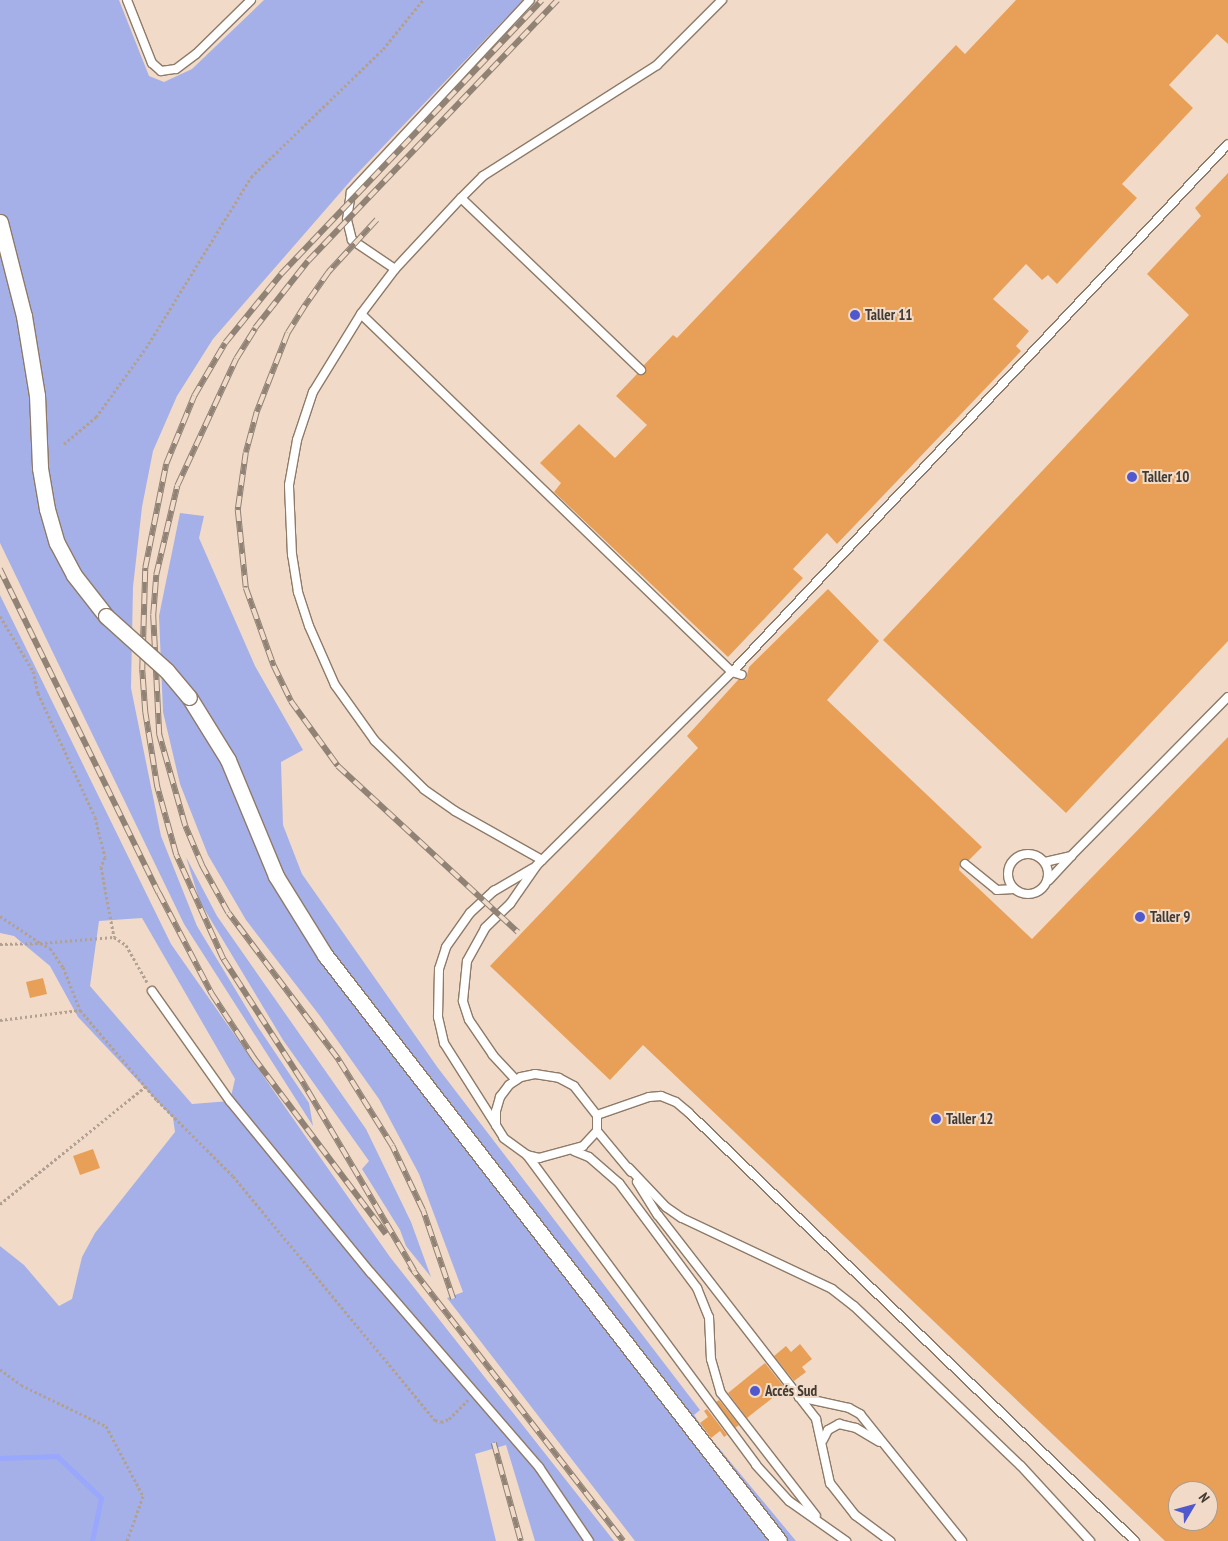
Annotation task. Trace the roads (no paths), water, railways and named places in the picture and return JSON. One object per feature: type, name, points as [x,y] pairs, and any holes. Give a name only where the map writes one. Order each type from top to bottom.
[{"type":"street","points":[[0,222],[26,326],[37,395],[40,468],[47,509],[57,543],[74,575],[106,616],[167,671],[189,697],[228,760],[276,876],[325,955],[779,1541]]},
{"type":"lane","points":[[127,0],[152,63],[161,71],[176,69],[196,54],[251,0]]},
{"type":"lane","points":[[395,269],[352,240],[347,220],[351,192],[530,0]]},
{"type":"lane","points":[[540,863],[455,811],[398,765],[376,741],[335,685],[309,626],[298,592],[288,523],[290,485],[297,440],[313,392],[361,314],[395,269],[461,198],[483,176],[657,65],[722,0]]},
{"type":"lane","points":[[516,1080],[493,1055],[469,1020],[463,1001],[463,978],[474,944],[510,904],[540,863],[732,672],[1228,144]]},
{"type":"lane","points":[[461,198],[641,370]]},
{"type":"lane","points":[[361,314],[732,672],[742,675]]},
{"type":"lane","points":[[964,864],[997,890],[1014,889],[1032,894],[1047,882],[1228,697]]},
{"type":"lane","points":[[1014,889],[1008,871],[1013,860],[1026,854],[1045,862],[1071,856]]},
{"type":"lane","points":[[1045,862],[1047,882]]},
{"type":"lane","points":[[540,863],[494,890],[470,913],[446,947],[439,969],[438,1017],[444,1043],[509,1143],[527,1155],[751,1458],[790,1500],[846,1541]]},
{"type":"lane","points":[[152,991],[230,1101],[371,1273],[544,1474],[589,1541]]},
{"type":"lane","points":[[496,1125],[496,1111],[500,1097],[516,1080],[535,1074],[559,1078],[574,1086],[597,1115],[597,1131],[591,1140],[574,1151],[540,1158],[527,1155]]},
{"type":"lane","points":[[597,1115],[649,1097],[661,1096],[676,1102],[690,1113],[1135,1541]]},
{"type":"lane","points":[[597,1131],[666,1208],[682,1218],[824,1284],[854,1306],[1021,1466],[1090,1541]]},
{"type":"lane","points":[[574,1151],[588,1157],[619,1184],[697,1288],[709,1317],[711,1359],[721,1393],[822,1524]]},
{"type":"lane","points":[[629,1168],[658,1215],[816,1419],[830,1483],[855,1515],[890,1541]]},
{"type":"lane","points":[[800,1397],[848,1408],[860,1414],[962,1541]]},
{"type":"lane","points":[[822,1446],[828,1430],[839,1424],[856,1428],[889,1449]]},
{"type":"waterway","points":[[0,1458],[57,1456],[101,1498],[92,1541]]},
{"type":"railway","points":[[414,1271],[301,1080],[223,959],[176,855],[157,787],[145,712],[142,670],[145,568],[166,464],[194,396],[225,343],[281,274],[542,0]]},
{"type":"railway","points":[[453,1299],[423,1211],[392,1146],[337,1058],[228,913],[202,866],[185,826],[159,735],[153,615],[156,575],[177,486],[236,359],[255,328],[308,261],[557,0]]},
{"type":"railway","points":[[377,220],[329,272],[288,333],[257,412],[246,453],[238,510],[246,588],[274,666],[291,701],[338,766],[518,932]]},
{"type":"railway","points":[[0,569],[159,893],[212,994],[254,1058],[386,1234]]},
{"type":"railway","points":[[410,1266],[623,1541]]},
{"type":"railway","points":[[494,1443],[521,1541]]},
{"type":"place","name":"Taller 11","points":[[855,315]]},
{"type":"place","name":"Taller 10","points":[[1132,477]]},
{"type":"place","name":"Taller 9","points":[[1140,917]]},
{"type":"place","name":"Taller 12","points":[[936,1119]]},
{"type":"place","name":"Accés Sud","points":[[755,1391]]}]
